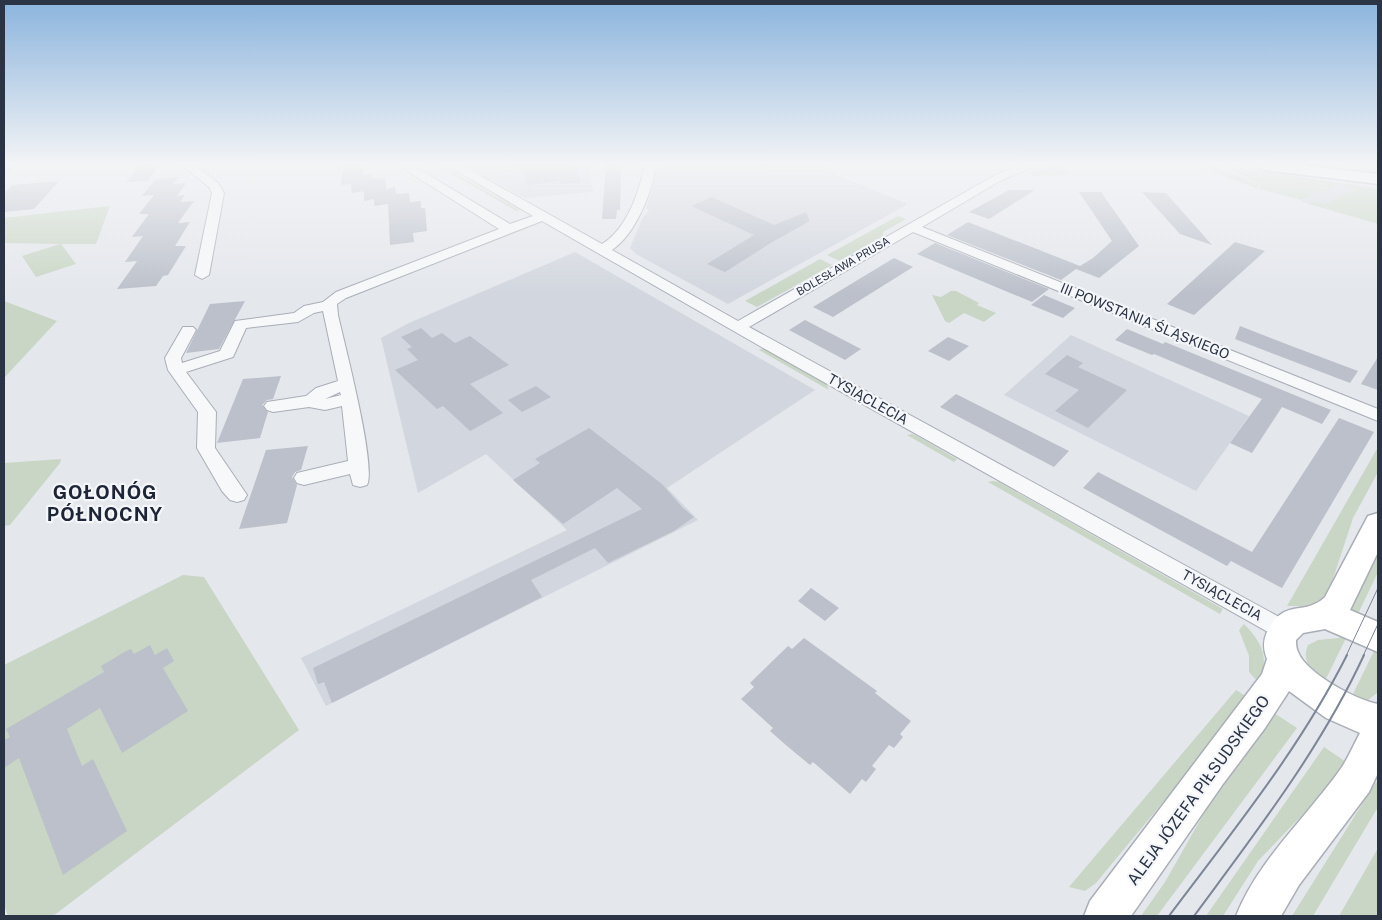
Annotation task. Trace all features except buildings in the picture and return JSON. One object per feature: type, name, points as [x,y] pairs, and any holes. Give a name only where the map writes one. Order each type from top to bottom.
[{"type":"street","points":[[202,275],[215,208]]},
{"type":"street","points":[[474,208],[509,229]]},
{"type":"street","name":"TYSIĄCLECIA","points":[[529,208],[738,327],[1283,645]]},
{"type":"street","points":[[602,250],[622,234],[634,208]]},
{"type":"street","name":"BOLESŁAWA PRUSA","points":[[738,327],[946,208]]},
{"type":"street","points":[[304,478],[359,472],[348,391],[330,310],[333,299],[543,216]]},
{"type":"street","name":"III POWSTANIA ŚLĄSKIEGO","points":[[912,227],[1378,415]]},
{"type":"street","points":[[176,370],[227,354],[240,324],[298,316],[309,320],[330,310]]},
{"type":"street","points":[[188,330],[173,358],[176,370],[207,412],[206,448],[229,486],[237,495]]},
{"type":"street","points":[[273,406],[311,401],[316,404],[327,404],[348,391]]},
{"type":"street","points":[[1378,524],[1336,606],[1327,616],[1299,621],[1290,625],[1283,645],[1311,687],[1331,702],[1350,712],[1378,721]]},
{"type":"street","points":[[1327,616],[1351,624],[1378,638]]},
{"type":"street","name":"ALEJA JÓZEFA PIŁSUDSKIEGO","points":[[1105,916],[1147,863],[1211,769],[1266,696],[1280,672],[1283,645]]},
{"type":"street","points":[[1257,916],[1285,871],[1356,779],[1378,735]]},
{"type":"shaded area","points":[[646,208],[901,208],[728,304],[636,254],[630,248],[643,217],[649,211]]},
{"type":"shaded area","points":[[575,252],[815,390],[667,488],[698,520],[326,706],[301,658],[567,530],[486,454],[418,493],[381,338],[409,323]]},
{"type":"shaded area","points":[[1071,335],[1249,416],[1196,491],[1004,395]]},
{"type":"green space","points":[[93,208],[109,208],[96,244],[61,244],[76,264],[36,277],[22,256],[60,244],[4,243],[4,218]]},
{"type":"green space","points":[[1323,208],[1378,208],[1378,224]]},
{"type":"green space","points":[[898,216],[906,219],[883,232],[883,236],[840,261],[827,255]]},
{"type":"green space","points":[[820,259],[832,265],[757,307],[745,301]]},
{"type":"green space","points":[[951,291],[956,291],[979,303],[977,305],[996,313],[984,322],[964,313],[949,323],[945,321],[932,295],[941,297]]},
{"type":"green space","points":[[4,301],[57,321],[4,378]]},
{"type":"green space","points":[[763,348],[826,384],[829,390],[759,350]]},
{"type":"green space","points":[[912,434],[957,459],[954,462],[907,435]]},
{"type":"green space","points":[[1378,447],[1378,472],[1353,518],[1330,588],[1322,598],[1314,603],[1303,606],[1287,606]]},
{"type":"green space","points":[[61,459],[60,463],[10,525],[4,526],[4,463]]},
{"type":"green space","points":[[988,482],[999,482],[1223,609],[1220,614]]},
{"type":"green space","points":[[1378,553],[1378,572],[1357,616],[1351,608]]},
{"type":"green space","points":[[183,575],[204,577],[299,730],[53,916],[8,916],[4,905],[4,665]]},
{"type":"green space","points":[[1244,624],[1255,637],[1264,658],[1262,674],[1258,682],[1249,672],[1249,656],[1239,630]]},
{"type":"green space","points":[[1348,634],[1324,683],[1312,671],[1307,662],[1306,651],[1308,645],[1318,640],[1339,638]]},
{"type":"green space","points":[[1375,649],[1378,652],[1378,692],[1363,704],[1350,700]]},
{"type":"green space","points":[[1236,690],[1247,697],[1212,743],[1096,883],[1085,891],[1069,887]]},
{"type":"green space","points":[[1274,713],[1297,728],[1157,916],[1141,916],[1165,882],[1211,801]]},
{"type":"green space","points":[[1324,747],[1346,762],[1333,782],[1331,781],[1330,786],[1258,861],[1223,916],[1206,916]]},
{"type":"green space","points":[[1376,782],[1378,783],[1378,807],[1313,916],[1292,916]]},
{"type":"green space","points":[[1378,848],[1378,916],[1339,916]]},
{"type":"tram line","points":[[1346,656],[1378,588]]},
{"type":"tram line","points":[[1363,656],[1378,624]]},
{"type":"tram line","points":[[1169,916],[1264,790],[1308,724],[1347,655]]},
{"type":"tram line","points":[[1194,916],[1286,790],[1328,724],[1364,655]]},
{"type":"district","name":"GOŁONÓG PÓŁNOCNY","points":[[105,503]]}]
